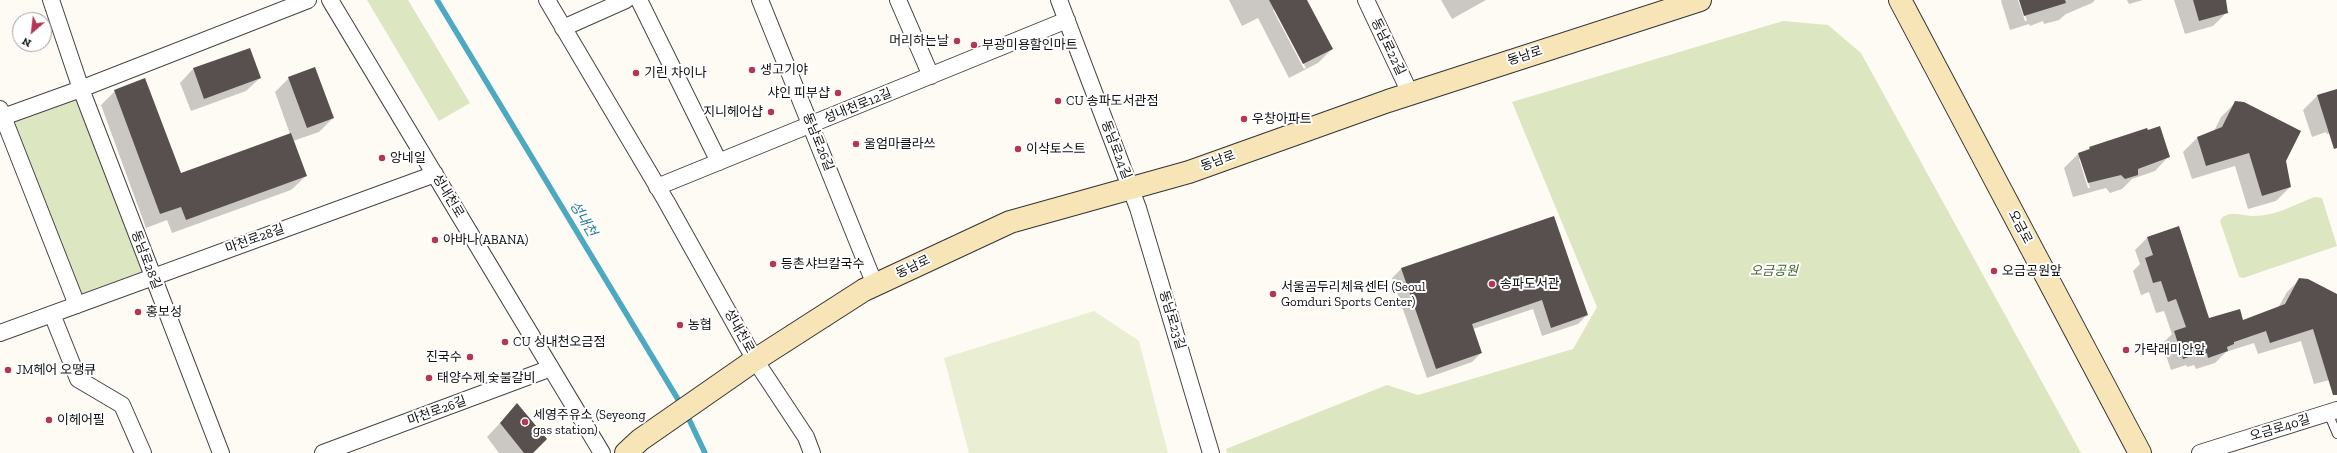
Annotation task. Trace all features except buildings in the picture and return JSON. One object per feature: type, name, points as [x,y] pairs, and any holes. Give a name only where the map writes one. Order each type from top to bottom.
[{"type":"main road","name":"동남로","points":[[633,446],[755,360],[864,290],[1010,222],[1189,172],[1410,93],[1700,0]]},
{"type":"main road","name":"오금로","points":[[1900,0],[2140,453]]},
{"type":"street","name":"동남로28길","points":[[51,0],[81,89],[221,453]]},
{"type":"street","points":[[76,305],[2,113],[81,89],[308,0]]},
{"type":"street","name":"성내천로","points":[[330,0],[602,453]]},
{"type":"street","name":"성내천로","points":[[547,0],[755,360],[806,437],[812,453]]},
{"type":"street","points":[[563,28],[626,0]]},
{"type":"street","points":[[639,0],[719,162]]},
{"type":"street","name":"동남로26길","points":[[760,0],[875,285]]},
{"type":"street","points":[[898,0],[931,76]]},
{"type":"street","name":"동남로24길","points":[[1059,0],[1131,188]]},
{"type":"street","name":"동남로22길","points":[[1366,0],[1410,93]]},
{"type":"street","name":"성내천로12길","points":[[657,188],[1067,20]]},
{"type":"street","name":"마천로28길","points":[[0,333],[152,276],[435,174]]},
{"type":"street","name":"동남로23길","points":[[1131,188],[1211,453]]},
{"type":"street","points":[[52,314],[78,379],[122,406],[143,453]]},
{"type":"street","name":"마천로26길","points":[[323,453],[551,368]]},
{"type":"street","name":"오금로40길","points":[[2200,453],[2332,411]]},
{"type":"lane","points":[[2332,411],[2337,434]]},
{"type":"green space","points":[[367,0],[408,0],[470,103],[439,121]]},
{"type":"green space","name":"오금공원","points":[[1783,21],[1828,25],[1861,53],[2081,453],[1227,453],[1226,449],[1387,385],[1418,395],[1573,349],[1597,307],[1512,102]]},
{"type":"green space","points":[[78,90],[147,274],[80,297],[8,116]]},
{"type":"green space","points":[[2315,197],[2322,198],[2337,246],[2243,278],[2239,277],[2220,221],[2222,217],[2230,214],[2254,216],[2271,214]]},
{"type":"green space","points":[[1094,311],[1139,341],[1168,453],[969,453],[944,358]]},
{"type":"waterway","name":"성내천","points":[[437,0],[682,406]]},
{"type":"waterway","name":"성내천","points":[[686,413],[705,453]]},
{"type":"place","name":"머리하는날","points":[[957,41]]},
{"type":"place","name":"부광미용할인마트","points":[[974,45]]},
{"type":"place","name":"생고기야","points":[[752,70]]},
{"type":"place","name":"기린 차이나","points":[[636,73]]},
{"type":"place","name":"샤인 피부샵","points":[[838,93]]},
{"type":"place","name":"CU 송파도서관점","points":[[1058,101]]},
{"type":"place","name":"지니헤어샵","points":[[771,112]]},
{"type":"place","name":"우창아파트","points":[[1244,119]]},
{"type":"place","name":"울엄마클라쓰","points":[[856,144]]},
{"type":"place","name":"이삭토스트","points":[[1018,149]]},
{"type":"place","name":"앙네일","points":[[382,158]]},
{"type":"place","name":"아바나(ABANA)","points":[[435,240]]},
{"type":"place","name":"등촌샤브칼국수","points":[[773,264]]},
{"type":"place","name":"오금공원앞","points":[[1994,271]]},
{"type":"place","name":"송파도서관","points":[[1492,284]]},
{"type":"place","name":"서울곰두리체육센터 (Seoul Gomduri Sports Center)","points":[[1273,294]]},
{"type":"place","name":"홍보성","points":[[138,312]]},
{"type":"place","name":"농협","points":[[680,325]]},
{"type":"place","name":"CU 성내천오금점","points":[[505,342]]},
{"type":"place","name":"가락래미안앞","points":[[2126,350]]},
{"type":"place","name":"진국수","points":[[470,357]]},
{"type":"place","name":"JM헤어 오땡큐","points":[[8,370]]},
{"type":"place","name":"태양수제 숯불갈비","points":[[429,378]]},
{"type":"place","name":"이헤어필","points":[[49,420]]},
{"type":"place","name":"세영주유소 (Seyeong gas station)","points":[[525,422]]}]
